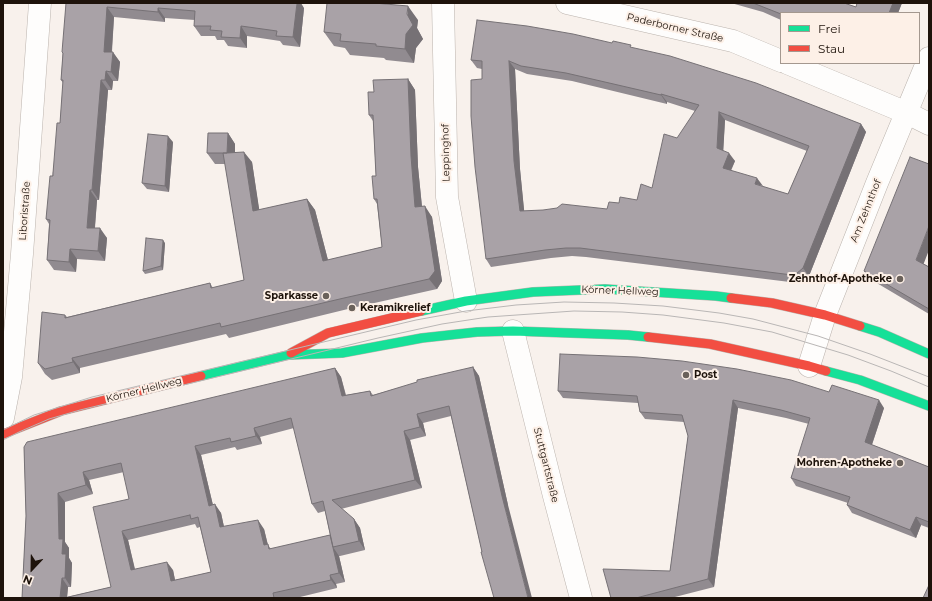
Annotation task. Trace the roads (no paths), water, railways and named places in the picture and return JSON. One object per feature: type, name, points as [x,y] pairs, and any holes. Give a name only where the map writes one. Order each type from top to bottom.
[{"type":"main road","name":"Körner Hellweg","points":[[288,355],[328,333],[466,301],[533,292],[605,288],[716,296],[772,303],[825,315],[879,332],[929,354]]},
{"type":"main road","name":"Körner Hellweg","points":[[3,434],[62,411],[174,382],[288,355],[342,353],[422,338],[477,332],[513,331],[628,335],[710,344],[809,366],[860,380],[929,406]]},
{"type":"street","name":"Liboristraße","points":[[3,418],[12,370],[40,3]]},
{"type":"street","name":"Leppinghof","points":[[443,3],[447,197],[466,301]]},
{"type":"street","name":"Paderborner Straße","points":[[567,3],[733,41],[780,61]]},
{"type":"street","name":"Am Zehnthof","points":[[809,366],[825,315],[877,183],[929,58]]},
{"type":"street","points":[[789,64],[907,113],[929,124]]},
{"type":"street","name":"Stuttgartstraße","points":[[513,331],[581,598]]},
{"type":"tram line","points":[[3,430],[34,415],[92,397],[416,320],[466,311],[516,305],[564,302],[663,306],[753,319],[818,336],[929,377]]},
{"type":"tram line","points":[[3,440],[49,419],[80,410],[378,338],[442,324],[488,317],[574,311],[663,315],[724,323],[772,332],[848,355],[929,387]]},
{"type":"place","name":"Zehnthof-Apotheke","points":[[900,279]]},
{"type":"place","name":"Sparkasse","points":[[326,296]]},
{"type":"place","name":"Keramikrelief","points":[[352,308]]},
{"type":"place","name":"Post","points":[[686,375]]},
{"type":"place","name":"Mohren-Apotheke","points":[[900,463]]}]
